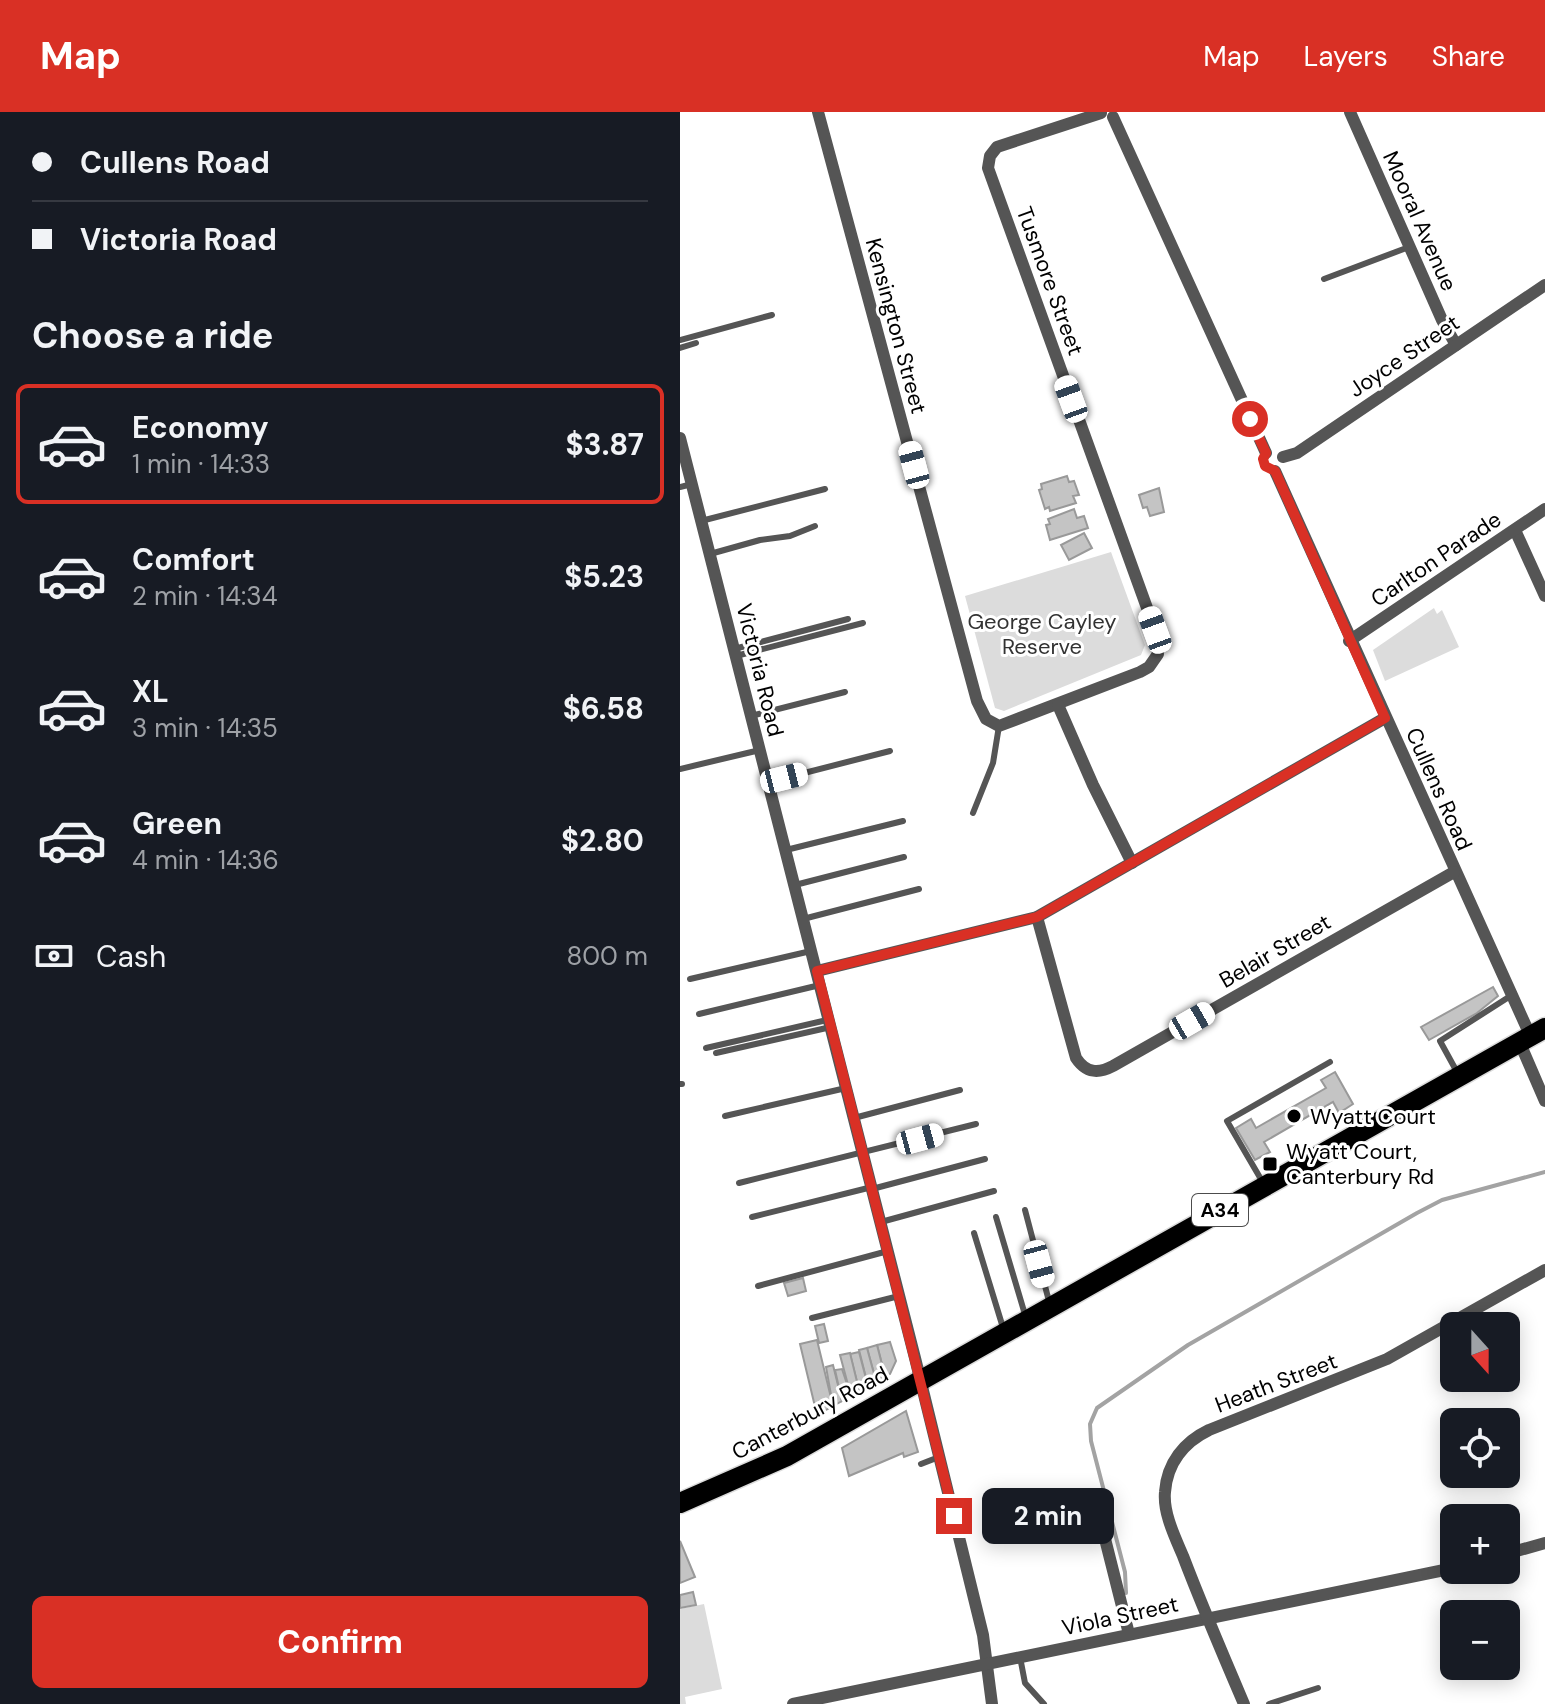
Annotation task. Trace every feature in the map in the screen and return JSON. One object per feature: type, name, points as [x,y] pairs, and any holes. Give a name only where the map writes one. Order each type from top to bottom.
[{"type":"highway","name":"Canterbury Road","points":[[680,1503],[787,1456],[1531,1035]]},
{"type":"street","name":"Kensington Street","points":[[818,112],[977,701],[986,719],[999,726]]},
{"type":"street","name":"Mooral Avenue","points":[[1350,112],[1456,345]]},
{"type":"street","points":[[1108,113],[1266,453]]},
{"type":"street","name":"Tusmore Street","points":[[1058,705],[1149,667],[1158,654],[1158,638],[988,168],[990,156],[997,147],[1108,113]]},
{"type":"street","name":"Joyce Street","points":[[1283,457],[1297,453],[1545,285]]},
{"type":"street","name":"Victoria Road","points":[[681,444],[686,486],[701,521],[710,554],[921,1381],[987,1664],[992,1704]]},
{"type":"street","points":[[1275,450],[1283,457],[1282,466],[1275,471],[1265,466],[1263,459],[1266,453],[1275,450]]},
{"type":"street","name":"Cullens Road","points":[[1275,471],[1349,641],[1531,1035],[1545,1101]]},
{"type":"street","name":"Carlton Parade","points":[[1349,641],[1545,509]]},
{"type":"street","points":[[1515,530],[1545,596]]},
{"type":"street","points":[[999,726],[1058,705],[1132,863]]},
{"type":"street","points":[[817,971],[1037,917],[1385,718]]},
{"type":"street","name":"Belair Street","points":[[1037,917],[1076,1058],[1088,1070],[1095,1072],[1113,1066],[1454,872]]},
{"type":"street","name":"Heath Street","points":[[1244,1704],[1165,1501],[1171,1466],[1188,1443],[1209,1430],[1387,1359],[1545,1270]]},
{"type":"street","points":[[1092,1501],[1099,1515],[1129,1634]]},
{"type":"street","points":[[1520,1550],[1545,1543]]},
{"type":"street","name":"Viola Street","points":[[793,1704],[1440,1571]]},
{"type":"lane","points":[[1324,279],[1409,247]]},
{"type":"lane","points":[[680,340],[772,315]]},
{"type":"lane","points":[[680,348],[696,343]]},
{"type":"lane","points":[[701,521],[825,489]]},
{"type":"lane","points":[[710,554],[760,540],[790,536],[815,526]]},
{"type":"lane","points":[[735,652],[848,619]]},
{"type":"lane","points":[[735,652],[863,623]]},
{"type":"lane","points":[[751,716],[845,692]]},
{"type":"lane","points":[[973,813],[993,763],[999,726]]},
{"type":"lane","points":[[680,769],[760,750]]},
{"type":"lane","points":[[768,782],[890,751]]},
{"type":"lane","points":[[786,850],[903,821]]},
{"type":"lane","points":[[795,886],[904,857]]},
{"type":"lane","points":[[803,919],[919,889]]},
{"type":"lane","points":[[690,979],[811,951]]},
{"type":"lane","points":[[699,1014],[820,985]]},
{"type":"lane","points":[[1459,1075],[1440,1041],[1512,995]]},
{"type":"lane","points":[[706,1048],[830,1023]]},
{"type":"lane","points":[[716,1053],[830,1023]]},
{"type":"lane","points":[[1264,1185],[1227,1121],[1330,1062]]},
{"type":"lane","points":[[725,1116],[846,1088]]},
{"type":"lane","points":[[854,1118],[960,1090]]},
{"type":"lane","points":[[739,1183],[976,1124]]},
{"type":"lane","points":[[752,1217],[985,1159]]},
{"type":"lane","points":[[881,1222],[994,1191]]},
{"type":"lane","points":[[1025,1210],[1051,1308]]},
{"type":"lane","points":[[996,1217],[1027,1322]]},
{"type":"lane","points":[[974,1233],[1005,1334]]},
{"type":"lane","points":[[758,1286],[888,1251]]},
{"type":"lane","points":[[812,1318],[899,1296]]},
{"type":"lane","points":[[921,1464],[939,1457]]},
{"type":"lane","points":[[1020,1657],[1025,1683],[1044,1704]]},
{"type":"lane","points":[[1269,1704],[1318,1688]]},
{"type":"green space","name":"George Cayley Reserve","points":[[1111,552],[1145,645],[1141,655],[1004,711],[995,708],[965,596]]},
{"type":"green space","points":[[1434,608],[1437,614],[1442,610],[1459,647],[1385,681],[1373,650]]},
{"type":"green space","points":[[704,1604],[722,1689],[685,1697],[686,1704],[680,1704],[680,1609]]},
{"type":"building","points":[[1067,476],[1069,482],[1074,481],[1079,495],[1073,496],[1076,503],[1050,511],[1049,507],[1045,509],[1039,490],[1042,489],[1041,484]]},
{"type":"building","points":[[1159,488],[1164,512],[1150,516],[1147,507],[1143,508],[1139,495]]},
{"type":"building","points":[[1074,509],[1077,518],[1084,516],[1088,528],[1050,540],[1046,525],[1050,524],[1048,519]]},
{"type":"building","points":[[1084,533],[1092,548],[1069,560],[1061,545]]},
{"type":"building","points":[[1493,987],[1498,996],[1477,1013],[1429,1040],[1421,1027]]},
{"type":"building","name":"Wyatt Court","points":[[1335,1072],[1353,1104],[1339,1113],[1333,1102],[1264,1142],[1270,1152],[1255,1160],[1236,1128],[1251,1119],[1256,1128],[1326,1088],[1321,1080]]},
{"type":"building","points":[[803,1278],[806,1291],[788,1296],[784,1283]]},
{"type":"building","points":[[824,1324],[828,1341],[819,1343],[815,1326]]},
{"type":"building","points":[[817,1340],[833,1406],[817,1415],[800,1344]]},
{"type":"building","points":[[890,1342],[896,1361],[890,1374],[885,1376],[877,1345]]},
{"type":"building","points":[[877,1345],[885,1376],[876,1381],[867,1348]]},
{"type":"building","points":[[867,1348],[876,1381],[868,1386],[859,1350]]},
{"type":"building","points":[[859,1352],[868,1386],[859,1390],[850,1354]]},
{"type":"building","points":[[850,1353],[859,1390],[851,1396],[840,1355]]},
{"type":"building","points":[[833,1365],[842,1401],[833,1406],[826,1367]]},
{"type":"building","points":[[842,1369],[851,1396],[842,1401],[835,1370]]},
{"type":"building","points":[[906,1411],[918,1452],[904,1457],[903,1453],[849,1476],[842,1448]]},
{"type":"building","points":[[680,1541],[695,1577],[680,1583]]},
{"type":"building","points":[[693,1592],[696,1605],[680,1608],[680,1595]]},
{"type":"waterway","points":[[1126,1593],[1125,1572],[1091,1441],[1090,1424],[1097,1408],[1188,1345],[1417,1213],[1442,1200],[1545,1172]]},
{"type":"place","name":"Wyatt Court","points":[[1294,1116]]},
{"type":"place","name":"Wyatt Court, Canterbury Rd","points":[[1270,1164]]},
{"type":"route","points":[[954,1516],[817,971],[1037,917],[1385,718],[1275,471],[1265,466],[1263,459],[1266,453],[1250,419]]}]
